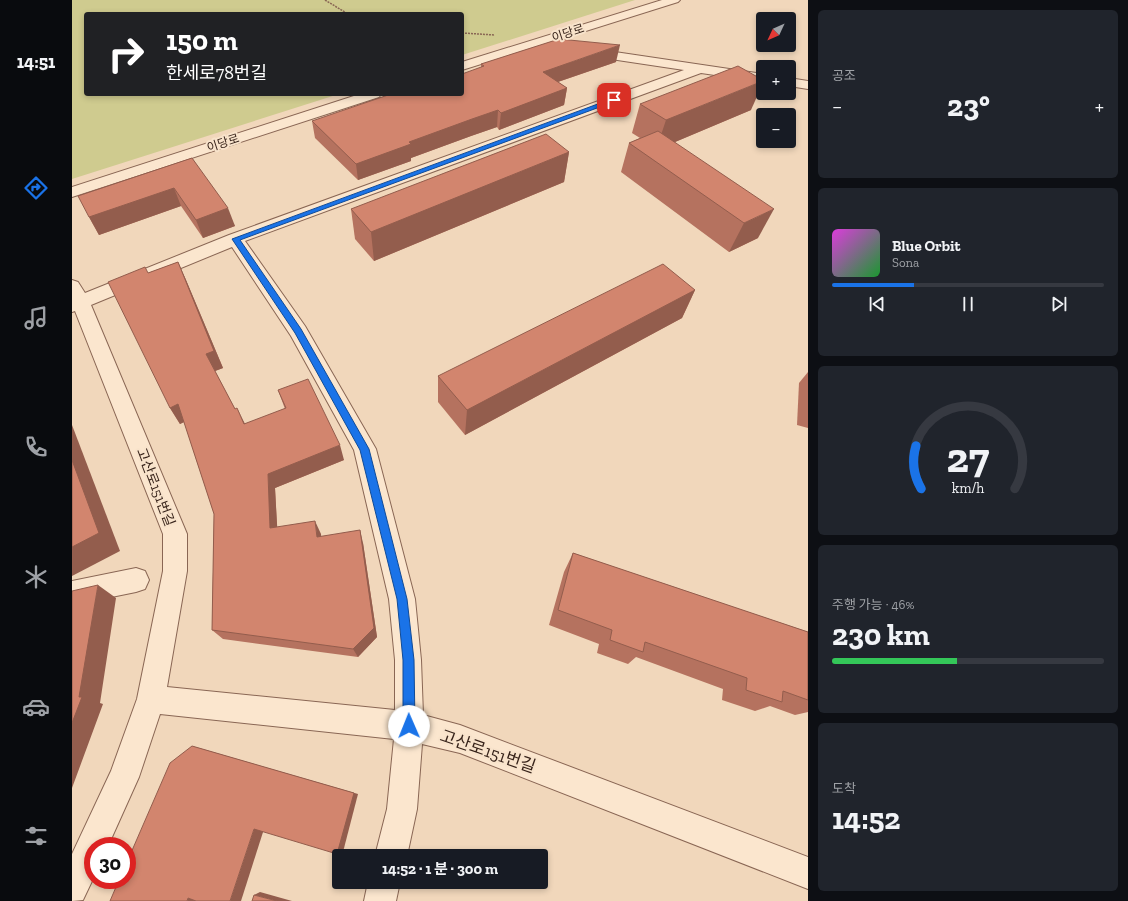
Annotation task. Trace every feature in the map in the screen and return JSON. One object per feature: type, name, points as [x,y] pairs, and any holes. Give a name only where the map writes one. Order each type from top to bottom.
[{"type":"street","name":"이당로","points":[[464,65],[674,0]]},
{"type":"street","points":[[548,39],[571,48],[756,77]]},
{"type":"street","points":[[75,297],[702,68]]},
{"type":"street","points":[[796,83],[808,85]]},
{"type":"street","name":"이당로","points":[[72,192],[368,96]]},
{"type":"street","points":[[235,239],[298,331],[365,449],[402,599],[408,660],[409,726],[402,808],[393,849]]},
{"type":"street","name":"고산로151번길","points":[[72,889],[124,777],[151,699],[175,571],[174,534],[154,479],[75,297]]},
{"type":"street","points":[[72,593],[136,580]]},
{"type":"street","name":"고산로151번길","points":[[151,699],[409,726],[460,739],[808,873]]},
{"type":"street","points":[[380,901],[383,889]]},
{"type":"path","points":[[325,0],[345,12]]},
{"type":"shaded area","points":[[72,0],[635,0],[464,54],[464,12],[84,12],[84,96],[333,96],[72,179]]},
{"type":"building","points":[[559,39],[620,45],[543,72],[567,88],[501,113],[498,110],[472,119],[409,142],[411,144],[356,164],[312,121],[385,96],[464,96],[464,73],[484,66],[481,64]]},
{"type":"building","points":[[738,66],[756,76],[756,84],[666,120],[640,104]]},
{"type":"building","points":[[658,131],[774,209],[744,223],[629,143]]},
{"type":"building","points":[[546,134],[569,152],[371,232],[351,209]]},
{"type":"building","points":[[192,158],[228,208],[196,220],[174,188],[89,217],[78,196]]},
{"type":"building","points":[[178,262],[214,351],[206,354],[235,409],[237,408],[244,424],[286,408],[278,390],[308,379],[340,445],[268,474],[270,528],[315,521],[317,537],[360,530],[374,628],[353,649],[212,630],[214,514],[178,404],[170,408],[108,282],[145,267],[148,273]]},
{"type":"building","points":[[663,264],[695,290],[467,410],[438,376]]},
{"type":"building","points":[[72,460],[99,533],[72,547]]},
{"type":"building","points":[[573,553],[808,632],[808,700],[783,691],[782,702],[746,690],[747,678],[645,642],[643,652],[610,640],[612,630],[558,610]]},
{"type":"building","points":[[98,585],[79,697],[82,697],[72,723],[72,591]]},
{"type":"building","points":[[192,746],[354,793],[338,849],[332,849],[332,852],[254,829],[230,901],[196,901],[188,898],[187,901],[110,901],[115,889],[136,889],[136,841],[170,763]]},
{"type":"building","points":[[254,895],[277,901],[252,901]]},
{"type":"route","points":[[409,726],[408,660],[402,599],[365,449],[298,331],[235,239],[614,100]]}]
